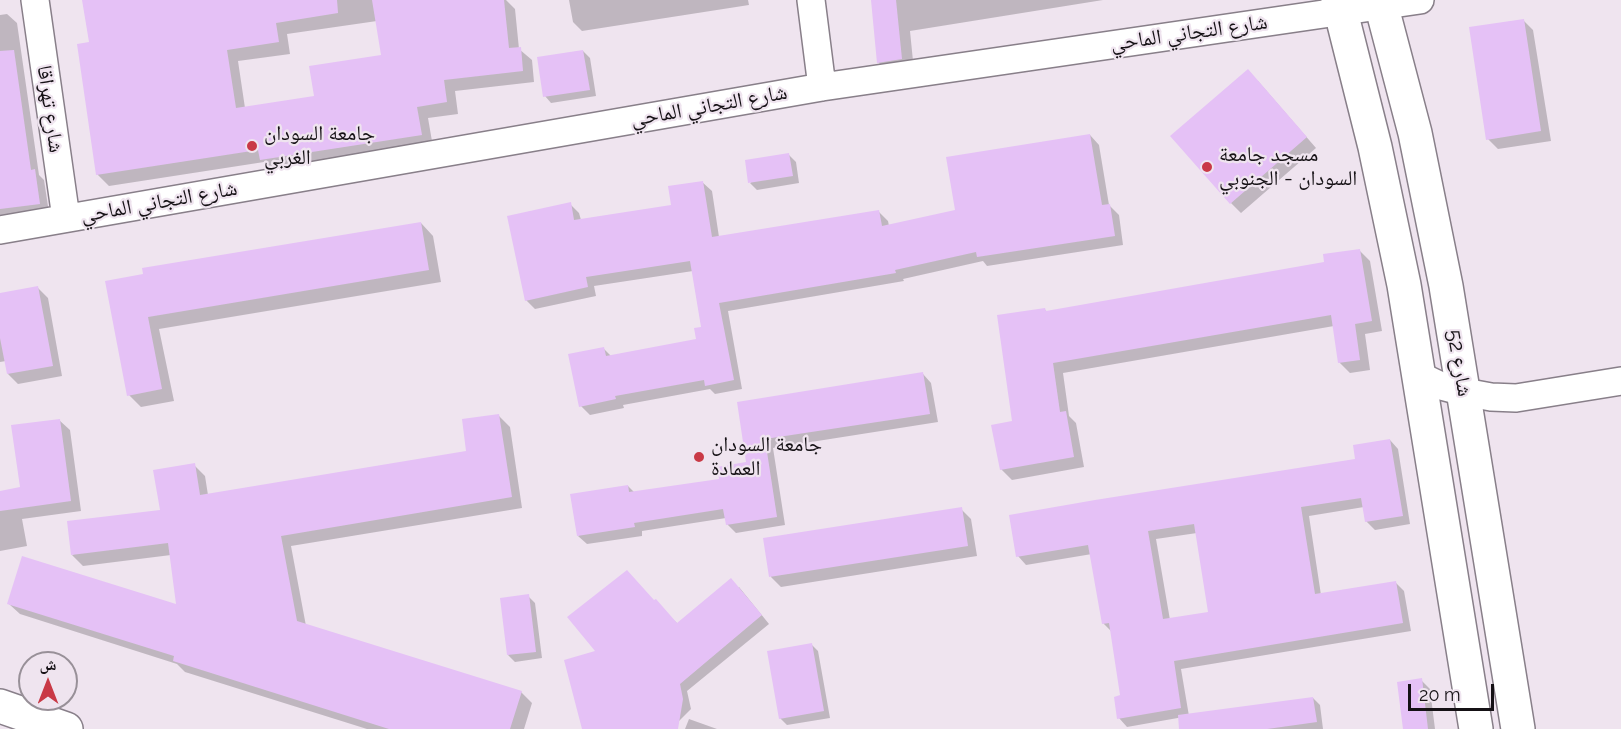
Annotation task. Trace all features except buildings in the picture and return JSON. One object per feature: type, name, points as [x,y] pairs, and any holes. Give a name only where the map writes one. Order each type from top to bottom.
[{"type":"main road","name":"شارع 52","points":[[1381,2],[1414,133],[1446,286],[1518,729]]},
{"type":"main road","name":"شارع 52","points":[[1340,6],[1375,147],[1404,285],[1476,729]]},
{"type":"main road","points":[[0,706],[66,729]]},
{"type":"street","name":"شارع تهراقا","points":[[35,0],[66,218]]},
{"type":"street","points":[[811,0],[822,87]]},
{"type":"street","name":"شارع التجاني الماحي","points":[[0,230],[822,87],[1340,6],[1420,0]]},
{"type":"street","points":[[1418,375],[1441,386],[1491,398],[1516,398],[1621,381]]},
{"type":"place","name":"جامعة السودان الغربي","points":[[252,146]]},
{"type":"place","name":"مسجد جامعة السودان - الجنوبي","points":[[1207,167]]},
{"type":"place","name":"جامعة السودان العمادة","points":[[699,457]]}]
